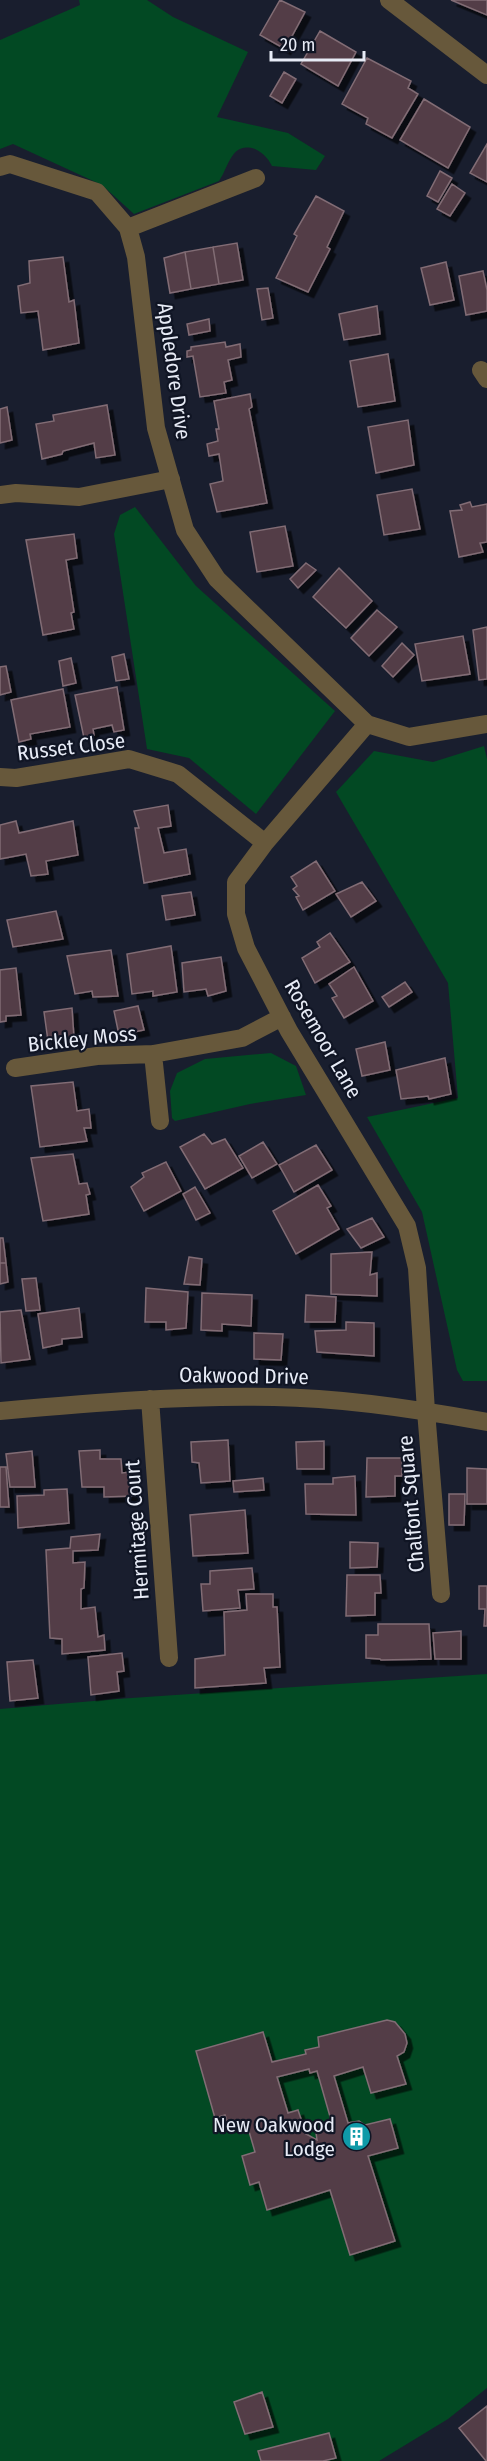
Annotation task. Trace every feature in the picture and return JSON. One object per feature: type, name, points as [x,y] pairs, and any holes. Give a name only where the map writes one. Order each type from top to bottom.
[{"type":"street","points":[[389,0],[487,75]]},
{"type":"street","name":"Appledore Drive","points":[[0,167],[10,164],[97,192],[128,228],[136,257],[156,428],[185,530],[217,579],[367,724],[409,737],[487,724]]},
{"type":"street","points":[[128,228],[256,178]]},
{"type":"street","points":[[0,495],[16,493],[79,497],[171,479]]},
{"type":"street","name":"Rosemoor Lane","points":[[367,724],[265,843],[236,882],[236,914],[246,948],[282,1017],[407,1226],[417,1268],[426,1411]]},
{"type":"street","name":"Russet Close","points":[[0,777],[16,778],[129,759],[178,774],[265,843]]},
{"type":"street","name":"Bickley Moss","points":[[15,1068],[98,1056],[153,1054],[242,1038],[282,1017]]},
{"type":"street","name":"Bickley Moss","points":[[153,1054],[160,1121]]},
{"type":"street","name":"Oakwood Drive","points":[[0,1411],[150,1399],[277,1397],[364,1403],[487,1422]]},
{"type":"street","name":"Hermitage Court","points":[[150,1399],[169,1658]]},
{"type":"street","name":"Chalfont Square","points":[[426,1411],[441,1594]]},
{"type":"green space","points":[[79,0],[147,0],[173,17],[248,52],[217,117],[288,133],[325,156],[316,170],[272,166],[265,156],[255,149],[241,149],[232,157],[219,181],[134,214],[102,185],[13,144],[0,149],[0,40],[80,5]]},
{"type":"green space","points":[[135,507],[196,586],[335,711],[256,814],[189,758],[147,749],[114,534],[120,515]]},
{"type":"green space","points":[[484,746],[487,759],[487,1381],[463,1381],[457,1370],[422,1212],[367,1117],[458,1098],[448,983],[336,792],[374,751],[433,762]]},
{"type":"green space","points":[[271,1053],[296,1066],[306,1095],[250,1104],[175,1121],[172,1118],[170,1091],[177,1073],[205,1059]]},
{"type":"green space","points":[[487,1674],[487,2388],[448,2419],[379,2461],[0,2461],[0,1709]]},
{"type":"building","points":[[280,0],[305,12],[285,49],[260,35]]},
{"type":"building","points":[[451,0],[487,0],[487,15]]},
{"type":"building","points":[[320,31],[356,52],[338,86],[301,64]]},
{"type":"building","points":[[367,58],[411,81],[408,88],[418,94],[392,138],[366,124],[368,118],[342,104]]},
{"type":"building","points":[[284,72],[296,79],[282,103],[270,96]]},
{"type":"building","points":[[424,99],[470,127],[448,168],[400,140]]},
{"type":"building","points":[[487,144],[487,182],[470,173]]},
{"type":"building","points":[[440,171],[452,178],[438,202],[427,196]]},
{"type":"building","points":[[452,184],[465,193],[450,216],[437,209]]},
{"type":"building","points":[[316,196],[344,211],[327,247],[330,249],[308,292],[276,278],[297,236],[294,234]]},
{"type":"building","points":[[237,243],[243,280],[219,284],[213,247]]},
{"type":"building","points":[[213,247],[219,284],[191,289],[185,252]]},
{"type":"building","points":[[185,252],[191,289],[170,293],[164,258]]},
{"type":"building","points":[[63,257],[69,302],[74,300],[79,343],[43,350],[38,311],[21,313],[18,286],[30,283],[29,261]]},
{"type":"building","points":[[446,262],[454,300],[430,305],[421,268]]},
{"type":"building","points":[[483,271],[487,290],[487,311],[466,315],[459,276]]},
{"type":"building","points":[[268,288],[273,318],[262,320],[257,289]]},
{"type":"building","points":[[377,306],[380,334],[344,340],[339,314]]},
{"type":"building","points":[[209,319],[210,331],[189,335],[187,324]]},
{"type":"building","points":[[225,342],[226,347],[240,344],[241,357],[228,360],[232,380],[224,382],[226,393],[200,397],[193,356],[187,357],[187,351],[191,350],[191,347]]},
{"type":"building","points":[[388,354],[395,401],[358,407],[350,361]]},
{"type":"building","points":[[250,394],[252,407],[249,409],[267,503],[217,512],[210,484],[223,481],[219,454],[209,456],[207,444],[218,441],[216,429],[219,429],[214,401]]},
{"type":"building","points":[[107,405],[115,455],[96,458],[94,443],[42,459],[36,424],[54,421],[53,415]]},
{"type":"building","points":[[7,407],[12,440],[0,443],[0,409]]},
{"type":"building","points":[[408,420],[414,465],[376,473],[368,427]]},
{"type":"building","points":[[412,489],[420,529],[384,535],[377,495]]},
{"type":"building","points":[[470,502],[472,507],[487,504],[487,542],[480,543],[483,552],[459,557],[450,511],[462,510],[460,505]]},
{"type":"building","points":[[285,526],[293,566],[257,572],[250,532]]},
{"type":"building","points":[[74,534],[77,558],[66,560],[74,612],[71,613],[74,629],[43,635],[26,540]]},
{"type":"building","points":[[306,563],[316,570],[298,588],[290,579]]},
{"type":"building","points":[[339,568],[372,601],[346,628],[313,597]]},
{"type":"building","points":[[377,610],[397,627],[369,656],[351,638]]},
{"type":"building","points":[[487,627],[487,679],[479,680],[473,630]]},
{"type":"building","points":[[463,636],[470,674],[422,681],[415,644]]},
{"type":"building","points":[[402,643],[414,655],[393,677],[382,666]]},
{"type":"building","points":[[124,654],[129,679],[116,681],[112,657]]},
{"type":"building","points":[[71,658],[76,683],[63,686],[59,661]]},
{"type":"building","points":[[6,666],[11,692],[0,695],[0,667]]},
{"type":"building","points":[[117,687],[124,730],[114,732],[112,725],[93,729],[94,735],[84,738],[75,695]]},
{"type":"building","points":[[63,689],[70,727],[30,734],[31,739],[19,742],[11,700]]},
{"type":"building","points":[[168,805],[171,826],[158,828],[164,853],[186,849],[190,874],[144,883],[135,828],[139,828],[134,811]]},
{"type":"building","points":[[16,821],[19,833],[73,821],[78,855],[46,861],[48,874],[31,876],[26,854],[0,859],[0,825]]},
{"type":"building","points":[[316,861],[335,891],[303,910],[296,897],[299,896],[293,889],[297,886],[291,877]]},
{"type":"building","points":[[362,882],[376,901],[351,917],[336,894]]},
{"type":"building","points":[[191,892],[195,915],[166,920],[162,896]]},
{"type":"building","points":[[56,911],[63,939],[13,947],[7,920]]},
{"type":"building","points":[[330,933],[350,962],[315,983],[302,958],[320,947],[317,942]]},
{"type":"building","points":[[171,946],[177,992],[153,996],[153,991],[132,994],[127,954]]},
{"type":"building","points":[[111,950],[118,996],[93,997],[92,991],[75,994],[67,956]]},
{"type":"building","points":[[221,957],[226,991],[208,996],[206,989],[184,992],[182,963]]},
{"type":"building","points":[[354,967],[373,1001],[344,1018],[332,998],[337,996],[329,984]]},
{"type":"building","points":[[16,968],[21,1015],[6,1016],[6,1021],[0,1022],[0,970]]},
{"type":"building","points":[[405,982],[412,992],[389,1007],[382,997]]},
{"type":"building","points":[[138,1006],[144,1030],[119,1035],[114,1011]]},
{"type":"building","points":[[72,1008],[74,1038],[48,1041],[44,1012]]},
{"type":"building","points":[[385,1042],[390,1070],[362,1076],[356,1049]]},
{"type":"building","points":[[445,1058],[451,1094],[429,1099],[428,1096],[401,1099],[396,1070]]},
{"type":"building","points":[[73,1082],[77,1111],[89,1109],[91,1128],[84,1128],[87,1141],[40,1147],[31,1086]]},
{"type":"building","points":[[204,1134],[212,1144],[225,1139],[243,1168],[205,1189],[180,1147]]},
{"type":"building","points":[[263,1142],[277,1164],[252,1178],[239,1156]]},
{"type":"building","points":[[316,1145],[332,1170],[294,1192],[279,1165]]},
{"type":"building","points":[[73,1154],[79,1184],[87,1183],[90,1194],[86,1195],[89,1214],[43,1221],[31,1158]]},
{"type":"building","points":[[166,1162],[181,1191],[144,1211],[131,1187],[144,1177],[142,1173]]},
{"type":"building","points":[[318,1185],[331,1206],[327,1208],[339,1229],[296,1254],[273,1211]]},
{"type":"building","points":[[195,1187],[210,1213],[196,1220],[183,1194]]},
{"type":"building","points":[[372,1218],[384,1237],[361,1248],[347,1229]]},
{"type":"building","points":[[0,1238],[3,1238],[6,1263],[0,1263]]},
{"type":"building","points":[[372,1252],[370,1275],[377,1273],[377,1296],[331,1294],[331,1254]]},
{"type":"building","points":[[189,1257],[202,1259],[200,1285],[184,1284]]},
{"type":"building","points":[[0,1263],[6,1263],[8,1282],[0,1284]]},
{"type":"building","points":[[36,1278],[40,1310],[26,1311],[22,1279]]},
{"type":"building","points":[[146,1288],[188,1292],[186,1328],[166,1330],[166,1322],[145,1322]]},
{"type":"building","points":[[202,1293],[252,1295],[251,1326],[222,1324],[222,1331],[201,1330]]},
{"type":"building","points":[[306,1295],[336,1297],[335,1322],[305,1322]]},
{"type":"building","points":[[79,1308],[82,1337],[62,1339],[62,1344],[43,1348],[38,1314]]},
{"type":"building","points":[[21,1310],[30,1359],[1,1363],[0,1312]]},
{"type":"building","points":[[346,1322],[374,1323],[374,1356],[317,1352],[315,1331],[346,1330]]},
{"type":"building","points":[[254,1333],[283,1334],[281,1360],[254,1359]]},
{"type":"building","points":[[228,1440],[230,1481],[201,1483],[199,1463],[192,1462],[191,1442]]},
{"type":"building","points":[[324,1441],[324,1469],[297,1469],[296,1442]]},
{"type":"building","points":[[100,1450],[100,1459],[121,1459],[122,1473],[131,1472],[133,1496],[104,1497],[104,1487],[82,1487],[79,1451]]},
{"type":"building","points":[[32,1451],[35,1487],[10,1487],[6,1454]]},
{"type":"building","points":[[367,1458],[402,1458],[402,1476],[395,1476],[395,1496],[366,1497]]},
{"type":"building","points":[[0,1467],[6,1467],[9,1507],[0,1507]]},
{"type":"building","points":[[467,1468],[487,1469],[487,1504],[467,1504]]},
{"type":"building","points":[[355,1476],[356,1515],[306,1514],[305,1484],[333,1484],[333,1478]]},
{"type":"building","points":[[263,1478],[264,1490],[234,1492],[233,1481]]},
{"type":"building","points":[[67,1489],[69,1523],[18,1528],[17,1496],[44,1495],[44,1490]]},
{"type":"building","points":[[449,1494],[465,1494],[464,1525],[449,1525]]},
{"type":"building","points":[[245,1510],[248,1553],[193,1556],[190,1515]]},
{"type":"building","points":[[100,1534],[98,1550],[73,1551],[73,1563],[85,1562],[81,1609],[95,1607],[98,1637],[104,1635],[105,1650],[62,1654],[62,1639],[50,1638],[46,1550],[70,1548],[71,1537]]},
{"type":"building","points":[[350,1542],[378,1543],[377,1567],[350,1568]]},
{"type":"building","points":[[252,1568],[254,1589],[238,1590],[240,1608],[203,1611],[201,1584],[210,1584],[210,1571]]},
{"type":"building","points":[[347,1575],[380,1575],[381,1593],[375,1593],[375,1615],[346,1616]]},
{"type":"building","points":[[479,1586],[487,1586],[487,1626],[484,1626],[485,1609],[479,1609]]},
{"type":"building","points":[[246,1594],[273,1594],[273,1607],[277,1607],[280,1667],[264,1668],[266,1683],[195,1688],[195,1659],[225,1655],[224,1612],[247,1610]]},
{"type":"building","points":[[378,1624],[429,1624],[431,1659],[366,1658],[366,1635],[378,1635]]},
{"type":"building","points":[[461,1631],[461,1659],[435,1659],[433,1633]]},
{"type":"building","points":[[122,1653],[124,1671],[117,1672],[119,1691],[91,1695],[88,1657]]},
{"type":"building","points":[[33,1660],[38,1698],[10,1701],[7,1662]]},
{"type":"building","name":"New Oakwood Lodge","points":[[387,2020],[395,2022],[405,2034],[407,2043],[404,2052],[397,2056],[406,2084],[371,2093],[363,2067],[334,2076],[348,2123],[359,2121],[365,2125],[390,2119],[398,2148],[368,2156],[395,2241],[350,2255],[330,2190],[267,2210],[259,2182],[250,2185],[242,2156],[255,2152],[246,2121],[229,2127],[225,2115],[215,2118],[196,2051],[263,2032],[272,2062],[306,2054],[305,2050],[319,2047],[318,2037]],"holes":[[[309,2069],[310,2073],[317,2071],[333,2127],[316,2133],[317,2140],[306,2134],[298,2110],[288,2113],[277,2077]]]},
{"type":"building","points":[[262,2392],[273,2427],[245,2434],[234,2402]]},
{"type":"building","points":[[487,2406],[487,2461],[486,2461],[459,2428]]},
{"type":"building","points":[[329,2433],[336,2458],[323,2461],[261,2461],[258,2451]]},
{"type":"place","name":"New Oakwood Lodge","points":[[356,2137]]}]
